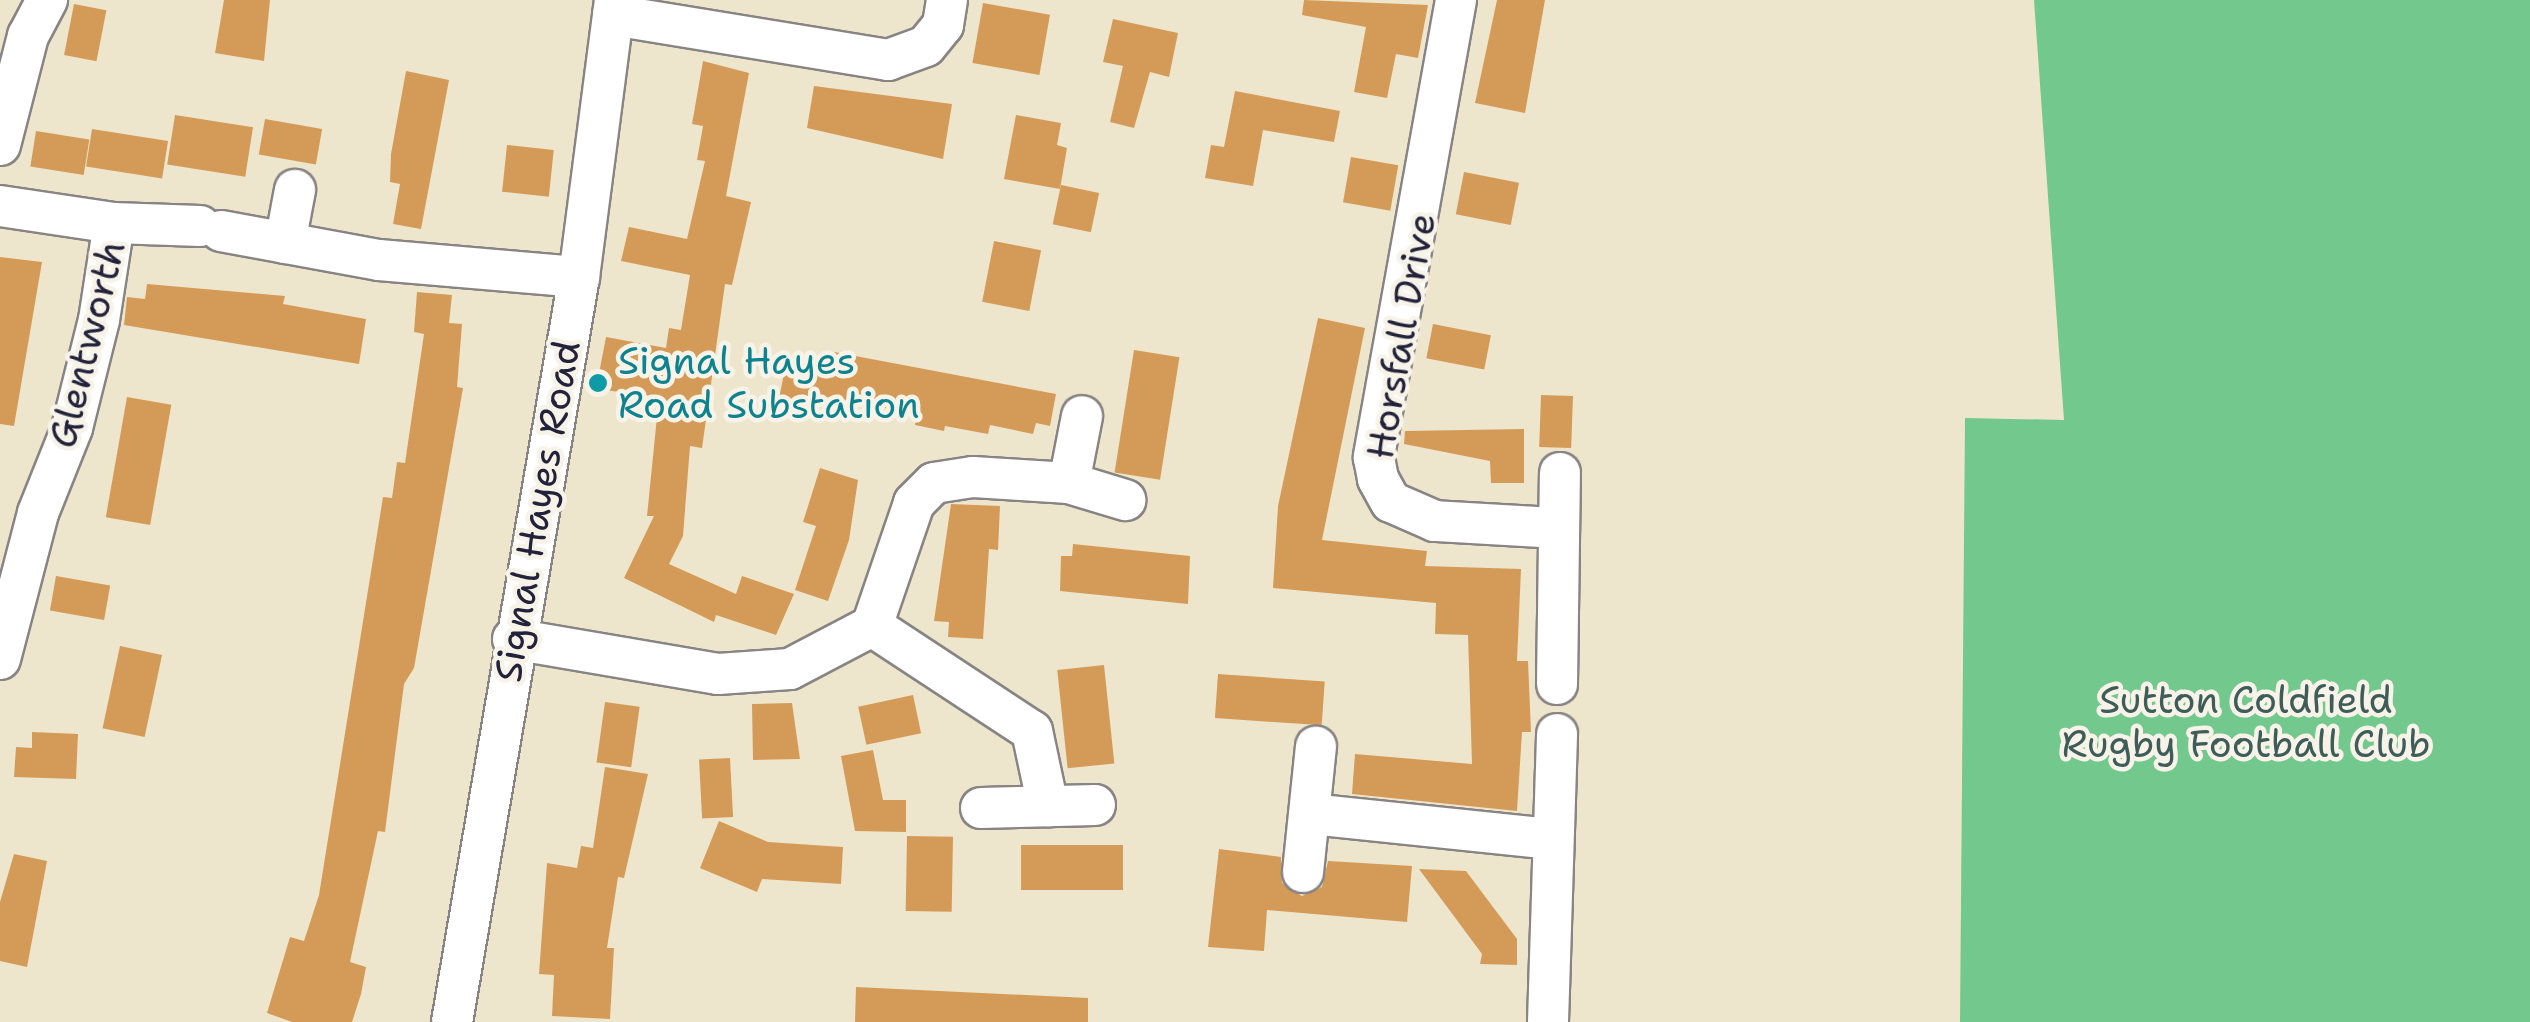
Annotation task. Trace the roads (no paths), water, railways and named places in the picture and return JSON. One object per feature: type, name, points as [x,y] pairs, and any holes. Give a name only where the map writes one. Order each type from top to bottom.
[{"type":"street","points":[[0,144],[28,36],[47,0]]},
{"type":"street","points":[[614,7],[888,60],[926,46],[943,25],[948,0]]},
{"type":"street","name":"Horsfall Drive","points":[[1456,0],[1376,469],[1384,494],[1414,515],[1556,528]]},
{"type":"street","name":"Signal Hayes Road","points":[[452,1022],[513,639],[579,278],[614,7]]},
{"type":"street","points":[[285,243],[295,190]]},
{"type":"street","points":[[0,206],[114,224]]},
{"type":"street","name":"Glentworth","points":[[0,659],[4,612],[72,428],[99,320],[114,224],[210,228],[379,260],[579,278]]},
{"type":"street","points":[[1069,482],[1082,416]]},
{"type":"street","points":[[1557,684],[1556,528],[1560,473]]},
{"type":"street","points":[[513,639],[754,674],[790,669],[872,626],[923,490],[952,478],[1069,482],[1125,500]]},
{"type":"street","points":[[872,626],[1032,732],[1048,806]]},
{"type":"street","points":[[1548,1022],[1557,734]]},
{"type":"street","points":[[1303,872],[1316,747]]},
{"type":"street","points":[[981,808],[1095,804]]},
{"type":"street","points":[[1310,814],[1552,839]]},
{"type":"place","name":"Signal Hayes Road Substation","points":[[598,383]]},
{"type":"park label","name":"Sutton Coldfield Rugby Football Club","points":[[2246,722]]}]
